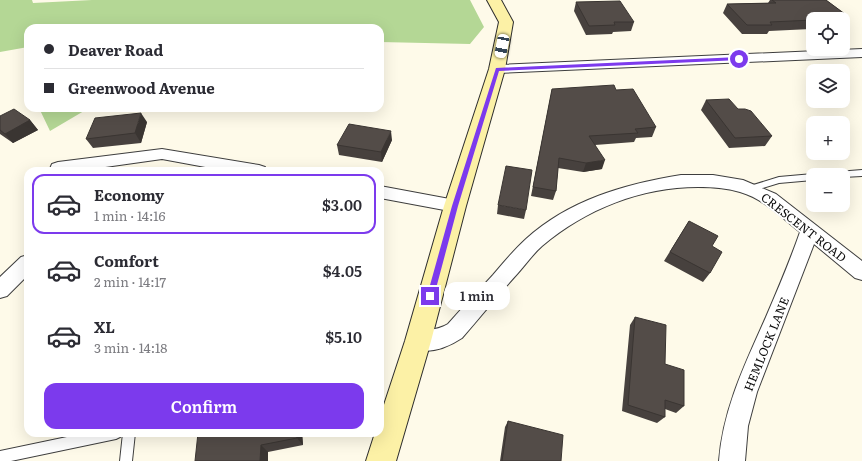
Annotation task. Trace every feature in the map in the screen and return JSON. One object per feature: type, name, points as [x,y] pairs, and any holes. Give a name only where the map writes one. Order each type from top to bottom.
[{"type":"main road","points":[[381,461],[418,340],[455,206],[497,69],[506,22],[497,0]]},
{"type":"street","points":[[497,69],[862,53]]},
{"type":"street","points":[[65,167],[162,154],[236,167]]},
{"type":"street","name":"CRESCENT ROAD","points":[[418,340],[431,341],[445,337],[455,331],[535,241],[564,219],[582,209],[614,197],[678,181],[698,179],[721,180],[753,188],[770,198],[862,272]]},
{"type":"street","points":[[384,193],[455,206]]},
{"type":"street","name":"HEMLOCK LANE","points":[[732,461],[735,434],[745,393],[752,373],[793,279],[810,230]]},
{"type":"street","points":[[0,290],[24,267]]},
{"type":"lane","points":[[850,174],[862,173]]},
{"type":"lane","points":[[753,188],[779,180],[806,178]]},
{"type":"lane","points":[[0,457],[97,437]]},
{"type":"lane","points":[[126,461],[129,437]]},
{"type":"green space","points":[[0,0],[32,0],[33,3],[92,0],[470,0],[484,27],[470,44],[384,42],[384,24],[24,24],[24,48],[0,52]]},
{"type":"green space","points":[[41,112],[82,112],[50,131]]},
{"type":"building","points":[[772,0],[826,0],[842,12],[806,12],[806,20],[770,22],[772,25],[747,25],[727,4],[776,3]]},
{"type":"building","points":[[620,1],[634,22],[614,22],[615,25],[589,26],[576,2]]},
{"type":"building","points":[[614,85],[616,90],[633,89],[656,127],[635,129],[638,133],[589,136],[605,160],[586,163],[559,158],[556,191],[533,187],[552,89]]},
{"type":"building","points":[[729,99],[738,109],[751,111],[772,136],[735,138],[706,100]]},
{"type":"building","points":[[14,109],[30,120],[5,134],[0,130],[0,116]]},
{"type":"building","points":[[141,113],[135,133],[86,139],[95,118]]},
{"type":"building","points":[[349,124],[391,131],[381,152],[337,145]]},
{"type":"building","points":[[506,166],[532,170],[526,210],[498,205]]},
{"type":"building","points":[[689,221],[718,236],[712,246],[722,252],[710,273],[670,252]]},
{"type":"building","points":[[635,317],[666,325],[665,364],[684,370],[684,406],[665,400],[665,417],[628,405]]},
{"type":"building","points":[[508,421],[563,435],[561,461],[502,461]]},
{"type":"building","points":[[198,437],[297,437],[261,445],[260,461],[195,461]]},
{"type":"route","points":[[430,296],[455,206],[497,69],[739,59]]}]
